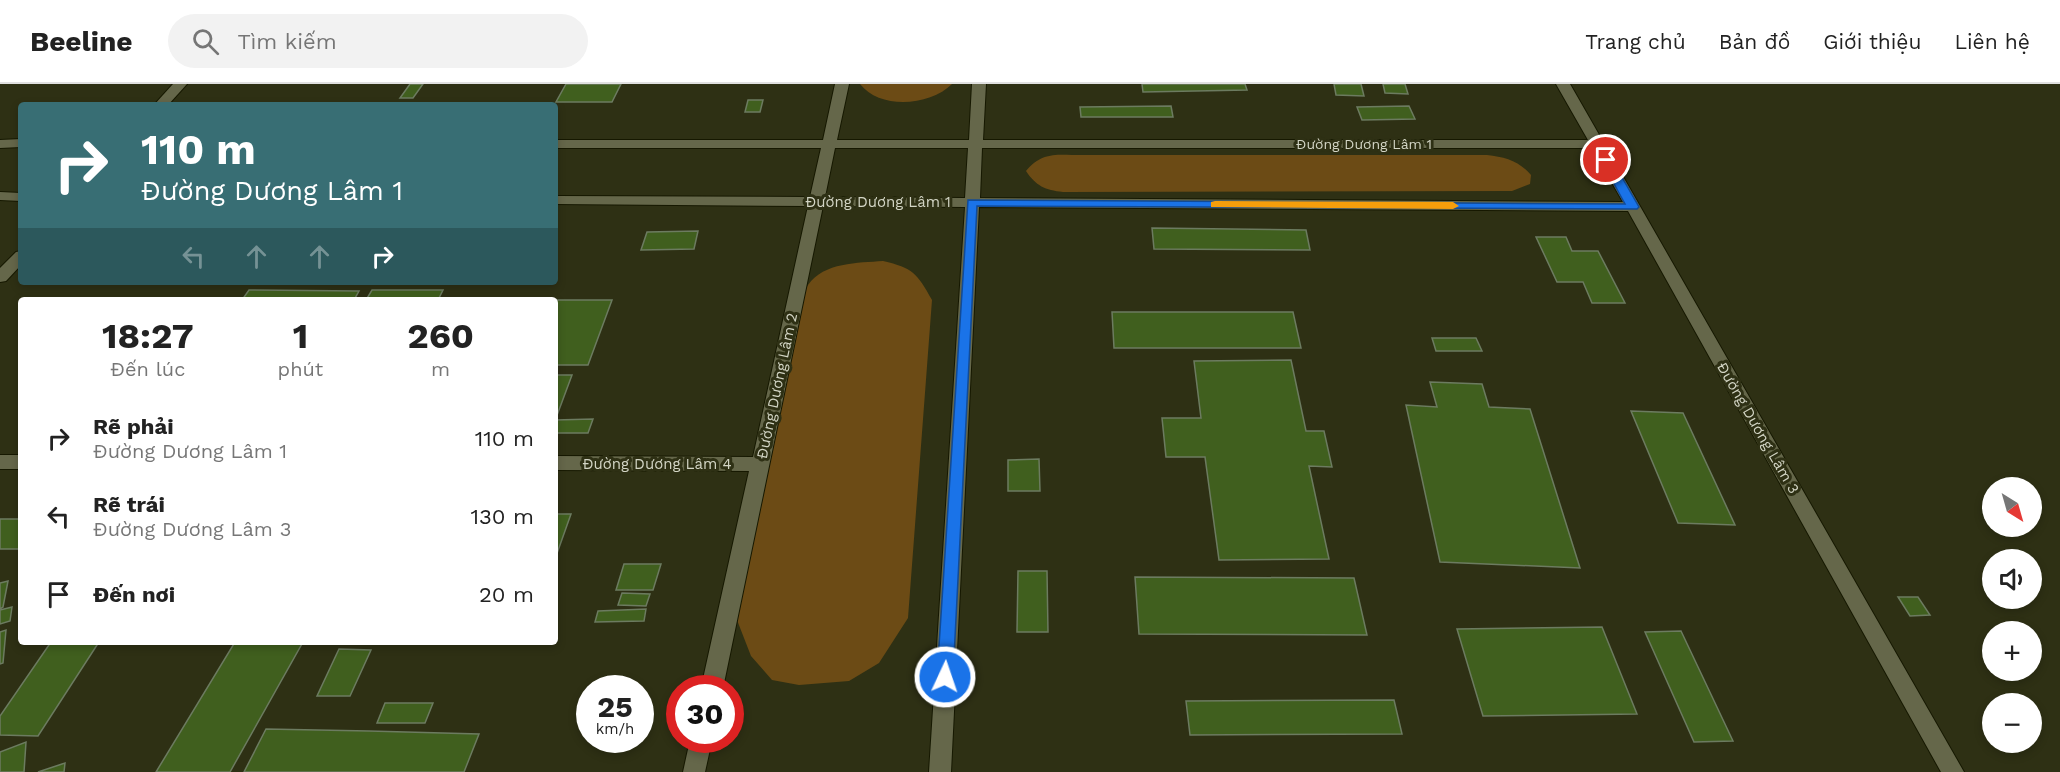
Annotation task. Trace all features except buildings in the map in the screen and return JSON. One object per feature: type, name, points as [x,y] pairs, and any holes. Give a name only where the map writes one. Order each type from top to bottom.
[{"type":"street","points":[[163,102],[180,84]]},
{"type":"street","name":"Đường Dương Lâm 2","points":[[715,675],[842,84]]},
{"type":"street","points":[[940,772],[979,84]]},
{"type":"street","name":"Đường Dương Lâm 3","points":[[1563,84],[1953,772]]},
{"type":"street","points":[[0,144],[18,144]]},
{"type":"street","name":"Đường Dương Lâm 1","points":[[558,144],[1597,144]]},
{"type":"street","points":[[0,196],[18,197]]},
{"type":"street","name":"Đường Dương Lâm 1","points":[[558,200],[1633,207]]},
{"type":"street","points":[[0,278],[18,259]]},
{"type":"street","points":[[0,462],[18,462]]},
{"type":"street","name":"Đường Dương Lâm 4","points":[[558,464],[760,464]]},
{"type":"street","points":[[694,772],[698,753]]},
{"type":"shaded area","points":[[860,84],[952,84],[931,97],[905,102],[880,98]]},
{"type":"shaded area","points":[[1058,155],[1487,155],[1500,157],[1522,166],[1531,175],[1530,184],[1512,191],[1063,192],[1042,186],[1026,171],[1044,157]]},
{"type":"shaded area","points":[[883,261],[908,269],[918,278],[932,300],[908,618],[879,663],[849,681],[799,685],[772,680],[751,656],[737,620],[798,307],[808,285],[823,272],[842,265]]},
{"type":"slow traffic","points":[[1215,204],[1453,206]]},
{"type":"route","points":[[945,677],[972,203],[1633,207],[1606,160]]}]
